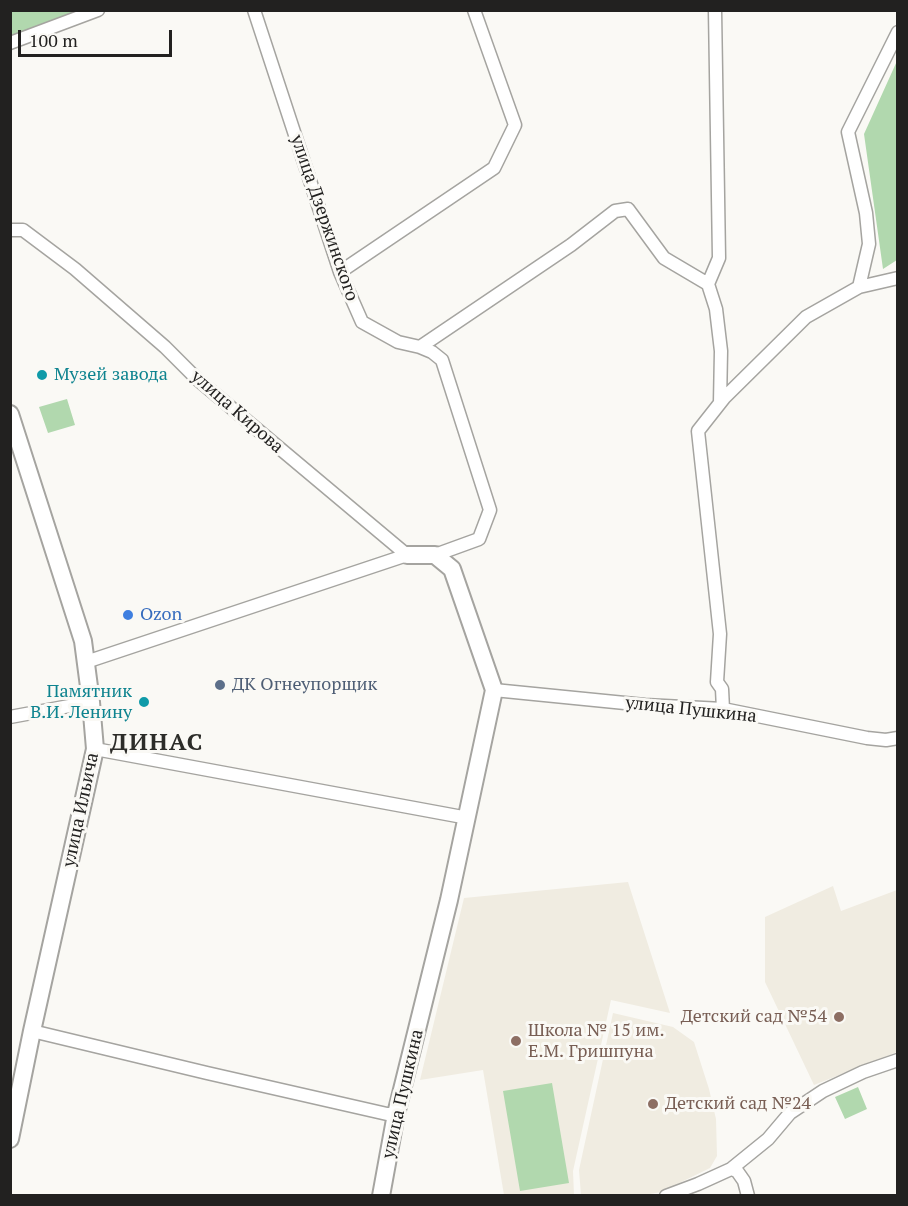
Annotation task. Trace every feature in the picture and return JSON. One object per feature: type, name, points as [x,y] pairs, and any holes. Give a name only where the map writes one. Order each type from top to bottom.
[{"type":"street","points":[[10,43],[98,10]]},
{"type":"street","name":"улица Дзержинского","points":[[254,10],[340,272],[362,322],[398,342],[432,352],[442,360],[490,510],[479,539],[435,555]]},
{"type":"street","points":[[340,272],[494,168],[515,125],[474,10]]},
{"type":"street","points":[[715,10],[719,258],[708,284],[716,309],[721,351],[720,403]]},
{"type":"street","points":[[859,287],[869,244],[866,213],[848,132],[897,32]]},
{"type":"street","points":[[420,347],[572,245],[615,211],[628,209],[664,258],[708,284]]},
{"type":"street","name":"улица Кирова","points":[[10,230],[23,230],[75,269],[165,347],[197,379],[407,555]]},
{"type":"street","points":[[723,709],[722,689],[717,682],[720,634],[698,431],[720,403],[806,318],[859,287],[897,278]]},
{"type":"street","name":"улица Ильича","points":[[10,414],[82,636],[91,702],[94,749],[10,1139]]},
{"type":"street","points":[[86,662],[407,555],[435,555],[452,569],[495,690]]},
{"type":"street","name":"улица Пушкина","points":[[385,1194],[396,1114],[468,818],[495,690],[645,705],[723,709],[867,738],[892,739]]},
{"type":"street","points":[[10,717],[91,702]]},
{"type":"street","points":[[94,749],[468,818]]},
{"type":"street","points":[[32,1031],[207,1073],[387,1114],[396,1114]]},
{"type":"street","points":[[666,1196],[730,1169],[768,1139],[790,1113],[823,1091],[863,1072],[897,1060]]},
{"type":"street","points":[[730,1169],[737,1171],[744,1181],[748,1196]]},
{"type":"shaded area","name":"Школа № 15 им. Е.М. Гришпуна","points":[[628,882],[670,1013],[611,1000],[573,1171],[574,1195],[504,1195],[483,1070],[420,1080],[464,898]]},
{"type":"shaded area","name":"Детский сад №54","points":[[833,886],[841,911],[897,890],[897,1052],[814,1085],[765,982],[765,917]]},
{"type":"shaded area","name":"Детский сад №24","points":[[613,1013],[673,1027],[694,1042],[709,1089],[716,1119],[717,1156],[710,1168],[661,1192],[639,1196],[581,1195],[579,1170]]},
{"type":"green space","points":[[11,11],[83,11],[11,38]]},
{"type":"green space","points":[[897,61],[897,260],[883,269],[864,134]]},
{"type":"green space","points":[[67,399],[75,425],[48,433],[39,407]]},
{"type":"green space","points":[[552,1083],[569,1183],[520,1191],[503,1091]]},
{"type":"green space","points":[[858,1087],[867,1109],[845,1119],[835,1097]]},
{"type":"place","name":"Музей завода","points":[[42,375]]},
{"type":"place","name":"Ozon","points":[[128,615]]},
{"type":"place","name":"ДК Огнеупорщик","points":[[220,685]]},
{"type":"place","name":"Памятник В.И. Ленину","points":[[144,702]]},
{"type":"place","name":"Детский сад №54","points":[[839,1017]]},
{"type":"place","name":"Школа № 15 им. Е.М. Гришпуна","points":[[516,1041]]},
{"type":"place","name":"Детский сад №24","points":[[653,1104]]},
{"type":"district","name":"ДИНАС","points":[[157,743]]}]
